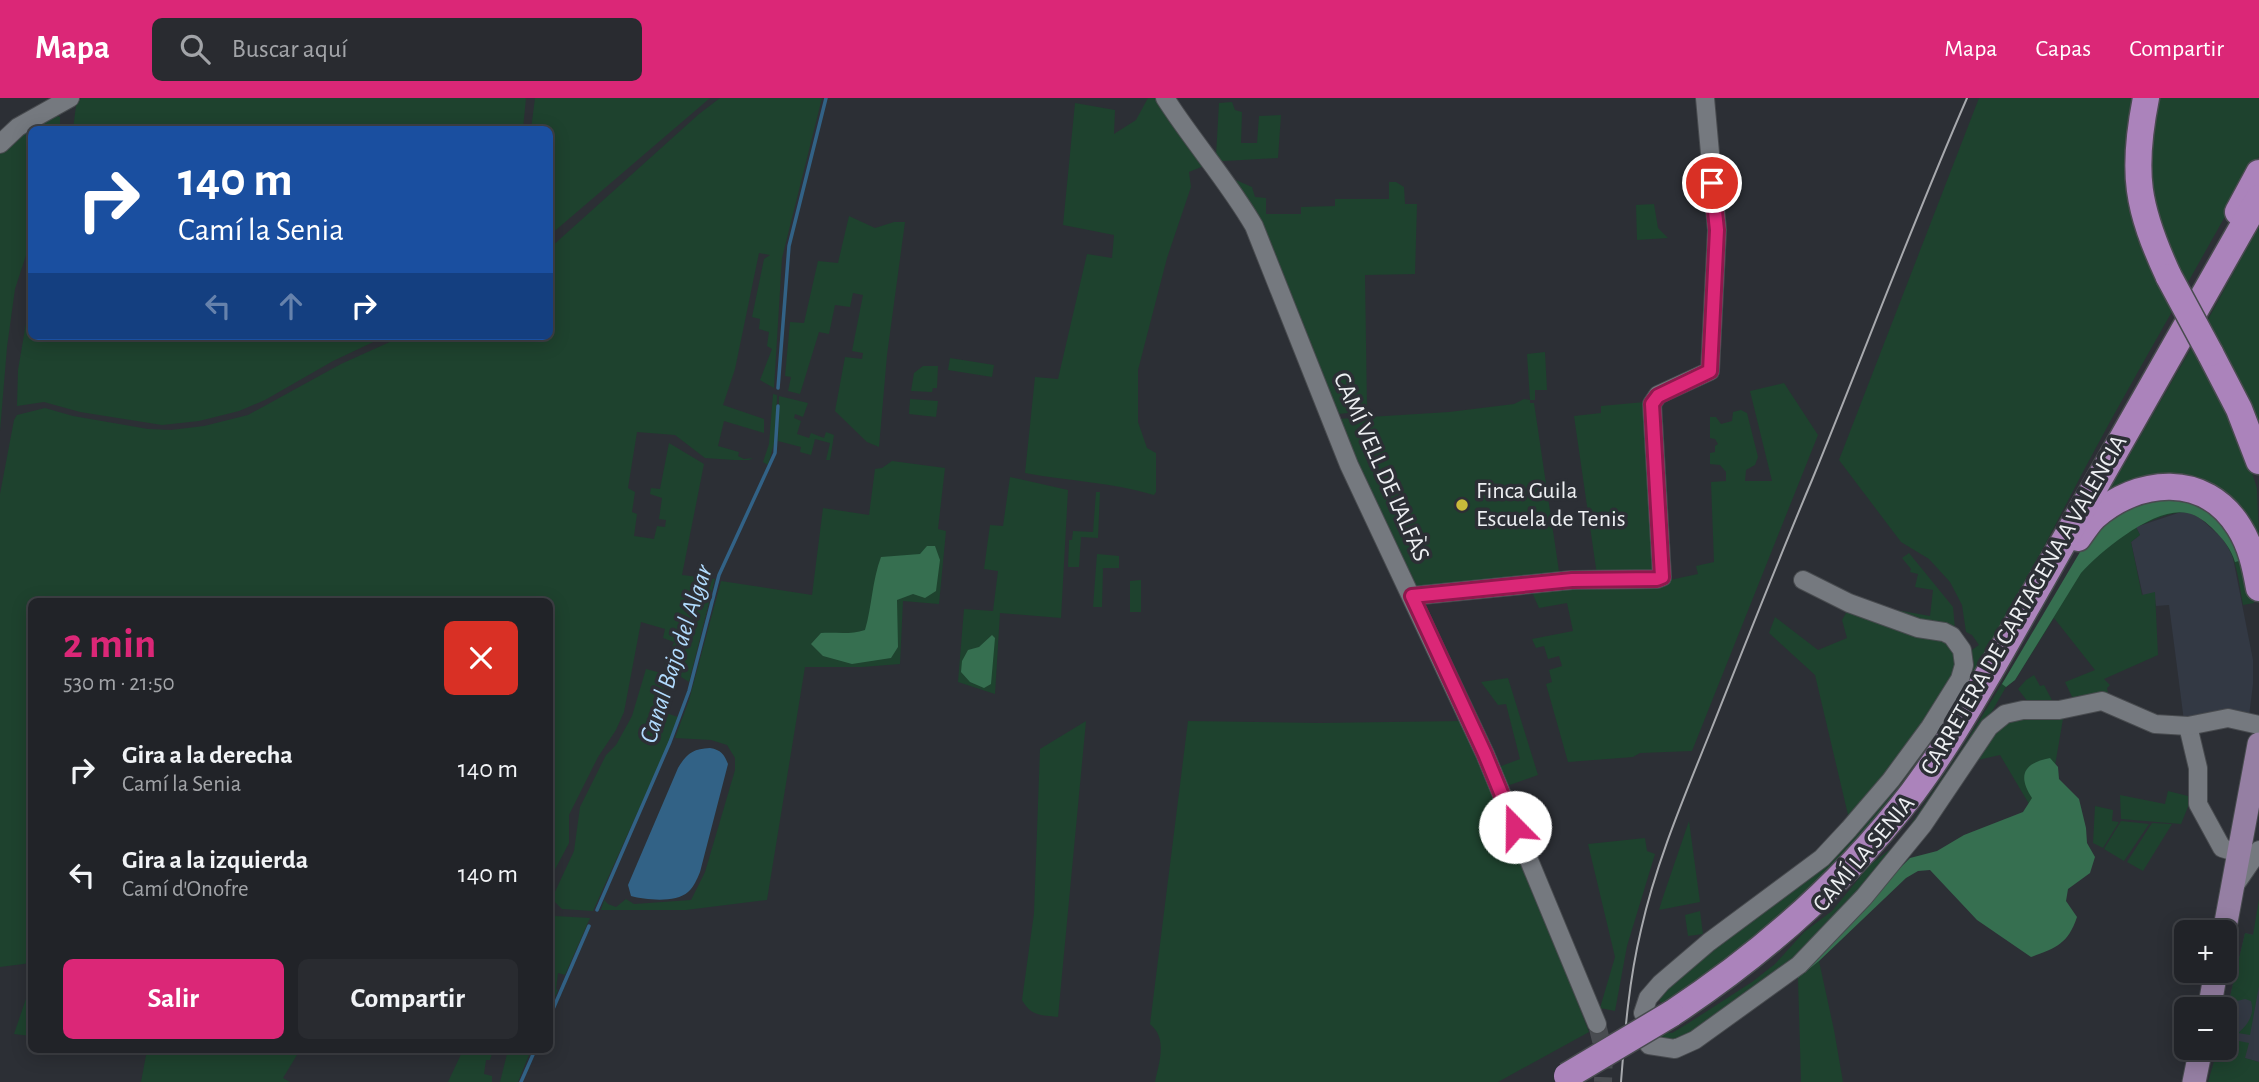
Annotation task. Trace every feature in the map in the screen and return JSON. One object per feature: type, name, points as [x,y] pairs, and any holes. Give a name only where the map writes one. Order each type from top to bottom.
[{"type":"highway","points":[[2146,98],[2138,146],[2140,199],[2152,240],[2239,409],[2259,461]]},
{"type":"highway","points":[[2115,451],[2152,366],[2259,173]]},
{"type":"highway","name":"CARRETERA DE CARTAGENA A VALENCIA","points":[[1562,1079],[1671,1014],[1751,957],[1837,880],[1896,813],[1960,722],[2259,198]]},
{"type":"highway","points":[[1960,722],[1980,700],[2002,668],[2092,519],[2134,492],[2163,486],[2177,487],[2203,495],[2223,508],[2249,547],[2259,588]]},
{"type":"main road","points":[[2227,920],[2233,888],[2249,852],[2259,744]]},
{"type":"main road","points":[[2194,1082],[2199,1060]]},
{"type":"street","points":[[0,144],[18,127],[70,98]]},
{"type":"street","name":"CAMÍ VELL DE L'ALFÀS","points":[[1165,98],[1254,226],[1349,465],[1485,754],[1597,1024]]},
{"type":"street","points":[[1412,596],[1572,580],[1662,577],[1652,404],[1658,396],[1710,371],[1717,230],[1705,98]]},
{"type":"street","name":"CAMÍ LA SENIA","points":[[1643,1013],[1648,998],[1661,983],[1719,934],[1822,858],[1891,780],[1930,727],[1960,679],[1964,665],[1962,650],[1952,636],[1918,628],[1860,607],[1803,580]]},
{"type":"street","name":"CAMÍ LA SENIA","points":[[1649,1045],[1675,1049],[1695,1040],[1799,965],[1864,897],[1915,835],[1989,727],[2004,714],[2023,709],[2059,710],[2102,701],[2155,724],[2188,726],[2228,718],[2259,725]]},
{"type":"street","points":[[2188,726],[2199,768],[2196,796],[2200,811],[2222,848],[2249,852]]},
{"type":"shaded area","points":[[2181,512],[2200,518],[2223,539],[2232,553],[2253,660],[2249,716],[2184,721],[2169,605],[2156,606],[2154,593],[2143,596],[2131,542],[2140,535],[2136,527]]},
{"type":"shaded area","points":[[2245,933],[2259,936],[2259,1062],[2237,1056],[2237,997],[2230,997],[2233,983],[2237,983],[2237,967]]},
{"type":"green space","points":[[81,98],[526,98],[523,126],[73,126],[76,106]]},
{"type":"green space","points":[[535,98],[710,98],[553,232],[553,126],[531,126]]},
{"type":"green space","points":[[720,98],[822,98],[782,258],[774,388],[760,380],[772,349],[767,346],[769,332],[759,329],[760,319],[752,317],[764,259],[770,255],[759,253],[735,369],[723,405],[764,419],[764,433],[724,421],[718,446],[739,452],[738,456],[744,459],[753,458],[749,460],[734,460],[705,458],[675,435],[637,432],[628,488],[635,492],[632,512],[637,514],[634,536],[654,539],[657,526],[665,527],[666,520],[659,519],[662,498],[650,494],[651,488],[660,489],[669,443],[704,464],[682,575],[715,579],[689,682],[664,666],[674,642],[663,638],[665,629],[641,622],[624,712],[569,815],[569,843],[553,873],[553,598],[28,598],[28,963],[0,967],[0,494],[17,415],[45,408],[73,416],[148,429],[171,430],[204,426],[248,415],[341,364],[394,340],[553,340],[553,245]]},
{"type":"green space","points":[[1148,98],[1158,98],[1206,165],[1189,172],[1191,187],[1167,258],[1138,370],[1138,422],[1147,448],[1156,453],[1154,495],[1122,487],[1025,473],[1035,377],[1058,379],[1087,254],[1112,258],[1114,235],[1063,225],[1075,103],[1115,110],[1114,134],[1136,120]]},
{"type":"green space","points":[[1979,98],[2135,98],[2126,138],[2127,198],[2131,218],[2145,256],[2174,308],[1976,670],[1950,713],[1893,795],[1839,858],[1793,903],[1717,965],[1665,1002],[1660,1002],[1658,992],[1813,872],[1956,694],[1974,663],[1969,652],[1979,645],[1972,635],[1966,632],[1962,605],[1950,582],[1929,559],[1901,542],[1839,460]]},
{"type":"green space","points":[[2159,98],[2259,98],[2259,156],[2187,284],[2163,234],[2151,184],[2151,146]]},
{"type":"green space","points":[[1232,102],[1235,110],[1242,112],[1241,143],[1257,143],[1259,116],[1281,115],[1278,158],[1220,161],[1216,156],[1219,103]]},
{"type":"green space","points":[[51,113],[60,117],[60,126],[32,126]]},
{"type":"green space","points":[[28,129],[28,249],[15,289],[0,431],[0,152]]},
{"type":"green space","points":[[1231,178],[1252,187],[1255,197],[1266,198],[1266,214],[1301,214],[1301,207],[1335,206],[1335,199],[1389,199],[1389,182],[1396,182],[1404,187],[1405,204],[1417,204],[1415,274],[1365,275],[1367,411],[1338,414],[1258,214]]},
{"type":"green space","points":[[1654,204],[1658,228],[1668,238],[1637,240],[1636,205]]},
{"type":"green space","points":[[849,216],[875,228],[894,222],[905,222],[887,355],[879,447],[867,442],[835,411],[845,357],[862,359],[863,353],[852,351],[863,295],[853,293],[850,307],[835,305],[829,334],[819,332],[800,394],[788,391],[791,377],[785,376],[790,322],[804,323],[818,261],[838,263]]},
{"type":"green space","points":[[2259,226],[2259,430],[2206,323]]},
{"type":"green space","points":[[28,312],[28,340],[378,340],[239,411],[199,421],[162,425],[80,412],[44,402],[17,406],[18,370]]},
{"type":"green space","points":[[2193,345],[2238,431],[2257,488],[2259,541],[2198,480],[2162,474],[2138,480],[2114,491],[2110,489]]},
{"type":"green space","points":[[1545,352],[1547,390],[1535,390],[1535,400],[1530,400],[1527,354]]},
{"type":"green space","points":[[950,358],[994,365],[992,377],[948,370]]},
{"type":"green space","points":[[923,366],[938,366],[937,388],[933,388],[932,392],[911,391],[914,373]]},
{"type":"green space","points":[[1784,383],[1818,435],[1692,751],[1640,753],[1633,757],[1568,762],[1546,684],[1552,682],[1549,670],[1562,666],[1559,656],[1548,659],[1544,646],[1536,648],[1532,639],[1573,631],[1567,603],[1539,608],[1530,588],[1660,582],[1698,574],[1696,566],[1714,562],[1711,482],[1726,481],[1726,472],[1720,465],[1710,464],[1710,453],[1715,452],[1715,446],[1718,444],[1715,439],[1710,438],[1710,417],[1716,417],[1721,424],[1732,421],[1733,412],[1741,410],[1747,413],[1758,457],[1755,465],[1746,470],[1745,481],[1772,481],[1750,391]]},
{"type":"green space","points":[[773,394],[777,395],[776,437],[768,465],[763,462],[769,444]]},
{"type":"green space","points":[[779,396],[808,403],[803,417],[795,414],[794,418],[801,421],[797,434],[809,438],[811,433],[824,438],[826,432],[834,435],[830,460],[826,460],[830,443],[815,439],[811,455],[800,452],[801,447],[778,441]]},
{"type":"green space","points":[[910,399],[938,401],[936,417],[909,414]]},
{"type":"green space","name":"Finca Guila Escuela de Tenis","points":[[1530,400],[1530,403],[1534,403],[1560,578],[1419,591],[1337,419],[1449,412]]},
{"type":"green space","points":[[1645,402],[1660,572],[1597,575],[1574,416],[1601,413],[1601,406]]},
{"type":"green space","points":[[892,461],[945,468],[938,529],[946,531],[939,604],[903,601],[900,664],[805,667],[767,900],[686,910],[601,910],[604,900],[616,907],[626,899],[634,904],[691,900],[705,872],[735,770],[735,758],[727,745],[711,740],[675,738],[689,700],[721,581],[812,595],[823,508],[869,515],[875,469]]},
{"type":"green space","points":[[1010,477],[1068,490],[1061,618],[1000,613],[995,694],[958,682],[964,609],[993,611],[998,571],[984,569],[990,525],[1003,526]]},
{"type":"green space","points":[[1096,492],[1100,492],[1098,538],[1081,537],[1079,567],[1068,567],[1069,540],[1072,540],[1073,531],[1093,532]]},
{"type":"green space","points":[[2158,493],[2205,501],[2247,559],[2235,562],[2218,534],[2191,514],[2174,513],[2145,523],[2102,553],[2081,573],[2015,680],[2006,687],[2002,684],[2093,530],[2106,517]]},
{"type":"green space","points":[[2205,501],[2250,574],[2254,603],[2243,605],[2237,570],[2230,550],[2217,532],[2199,517],[2186,512],[2177,513],[2136,527],[2140,535],[2131,542],[2142,595],[2155,592],[2158,655],[2104,679],[2110,685],[2107,688],[2109,699],[2074,701],[2065,682],[2095,670],[2054,618],[2015,680],[2006,687],[1972,746],[1925,815],[1795,964],[1682,1043],[1652,1040],[1664,1032],[1672,1033],[1687,1024],[1775,964],[1804,932],[1832,911],[1870,865],[1898,843],[1963,747],[2093,530]]},
{"type":"green space","points":[[927,546],[935,546],[940,560],[936,591],[925,598],[913,594],[897,600],[898,647],[891,658],[852,664],[823,656],[811,644],[821,633],[865,630],[881,557],[920,554]]},
{"type":"green space","points":[[1909,553],[1953,607],[1955,629],[1894,617],[1896,610],[1930,616],[1933,590],[1915,587],[1918,574],[1910,572],[1911,569],[1902,558]]},
{"type":"green space","points":[[1097,554],[1119,556],[1119,568],[1103,568],[1102,607],[1093,607]]},
{"type":"green space","points":[[1141,580],[1141,612],[1130,612],[1130,581]]},
{"type":"green space","points":[[1850,606],[1954,646],[1956,668],[1932,714],[1849,819],[1815,675],[1769,633],[1775,617],[1818,650],[1847,638],[1842,620]]},
{"type":"green space","points":[[992,635],[995,638],[991,684],[984,688],[970,682],[961,672],[962,661],[968,650],[979,647]]},
{"type":"green space","points":[[646,669],[665,674],[662,688],[665,689],[659,705],[665,707],[663,712],[678,717],[593,911],[562,909],[555,902],[554,894],[574,851],[580,807],[606,755],[616,745],[632,716]]},
{"type":"green space","points":[[2034,675],[2040,686],[2044,685],[2054,704],[2028,702],[2018,689]]},
{"type":"green space","points":[[1508,678],[1538,775],[1504,787],[1496,768],[1520,759],[1506,704],[1498,705],[1481,682]]},
{"type":"green space","points":[[2064,713],[2050,795],[2029,804],[2000,755],[1978,760],[1939,818],[1937,816],[2001,721]]},
{"type":"green space","points":[[1086,721],[1058,1017],[1046,1016],[1033,1012],[1022,1000],[1034,913],[1040,749]]},
{"type":"green space","points":[[1188,721],[1462,721],[1544,916],[1589,1032],[1498,1082],[1155,1082],[1161,1044],[1156,1030],[1150,1024]]},
{"type":"green space","points":[[2050,758],[2058,767],[2059,779],[2079,799],[2087,843],[2095,857],[2090,873],[2068,889],[2066,901],[2077,917],[2070,933],[2060,944],[2031,957],[1977,920],[1930,870],[1918,871],[1906,878],[1798,978],[1797,972],[1910,858],[1937,851],[1964,835],[2023,812],[2032,798],[2025,783],[2026,771],[2034,763]]},
{"type":"green space","points":[[2168,791],[2192,797],[2181,824],[2121,819],[2120,795],[2165,804]]},
{"type":"green space","points":[[2095,806],[2113,810],[2112,821],[2119,822],[2103,848],[2093,843]]},
{"type":"green space","points":[[1689,821],[1700,902],[1659,910],[1662,900]]},
{"type":"green space","points":[[2121,821],[2149,824],[2124,861],[2104,849]]},
{"type":"green space","points":[[2152,823],[2172,824],[2143,871],[2127,862]]},
{"type":"green space","points":[[1645,838],[1647,851],[1655,854],[1627,946],[1615,1011],[1600,1008],[1615,957],[1588,844]]},
{"type":"green space","points":[[2259,899],[2259,986],[2250,1035],[2238,1033],[2248,1023],[2251,1001],[2237,1001],[2237,997],[2230,997],[2233,983],[2237,983],[2237,967],[2245,933],[2253,935]]},
{"type":"green space","points":[[1700,911],[1703,934],[1688,936],[1685,915]]},
{"type":"green space","points":[[553,914],[590,918],[565,975],[558,973],[558,990],[553,1001]]},
{"type":"green space","points":[[1819,961],[1843,1082],[1801,1082],[1798,978]]},
{"type":"green space","points":[[28,993],[28,1036],[14,1034]]},
{"type":"green space","points":[[2237,1041],[2249,1043],[2245,1058],[2259,1062],[2259,1082],[2208,1082],[2214,1060],[2237,1060]]},
{"type":"green space","points":[[146,1053],[298,1053],[283,1078],[290,1082],[141,1082]]},
{"type":"green space","points":[[462,1053],[492,1053],[490,1060],[486,1060],[484,1074],[492,1076],[492,1082],[448,1082]]},
{"type":"green space","points":[[507,1053],[530,1053],[518,1082],[500,1082]]},
{"type":"water","points":[[710,748],[722,753],[728,764],[695,883],[688,892],[676,898],[631,896],[628,885],[678,768],[691,753]]},
{"type":"waterway","name":"Canal Bajo del Algar","points":[[778,388],[789,246],[826,98]]},
{"type":"waterway","name":"Canal Bajo del Algar","points":[[597,910],[670,742],[689,691],[719,575],[775,453],[778,406]]},
{"type":"waterway","name":"Canal Bajo del Algar","points":[[553,1009],[589,926]]},
{"type":"waterway","name":"Canal Bajo del Algar","points":[[521,1082],[534,1053]]},
{"type":"tunnel","points":[[1597,1024],[1604,1053],[1603,1082]]},
{"type":"tram line","points":[[1621,1082],[1633,968],[1647,905],[1663,854],[1967,98]]},
{"type":"place","name":"Finca Guila Escuela de Tenis","points":[[1462,505]]},
{"type":"route","points":[[1515,827],[1485,754],[1412,596],[1572,580],[1662,577],[1652,404],[1654,398],[1710,371],[1717,230],[1712,183]]}]
